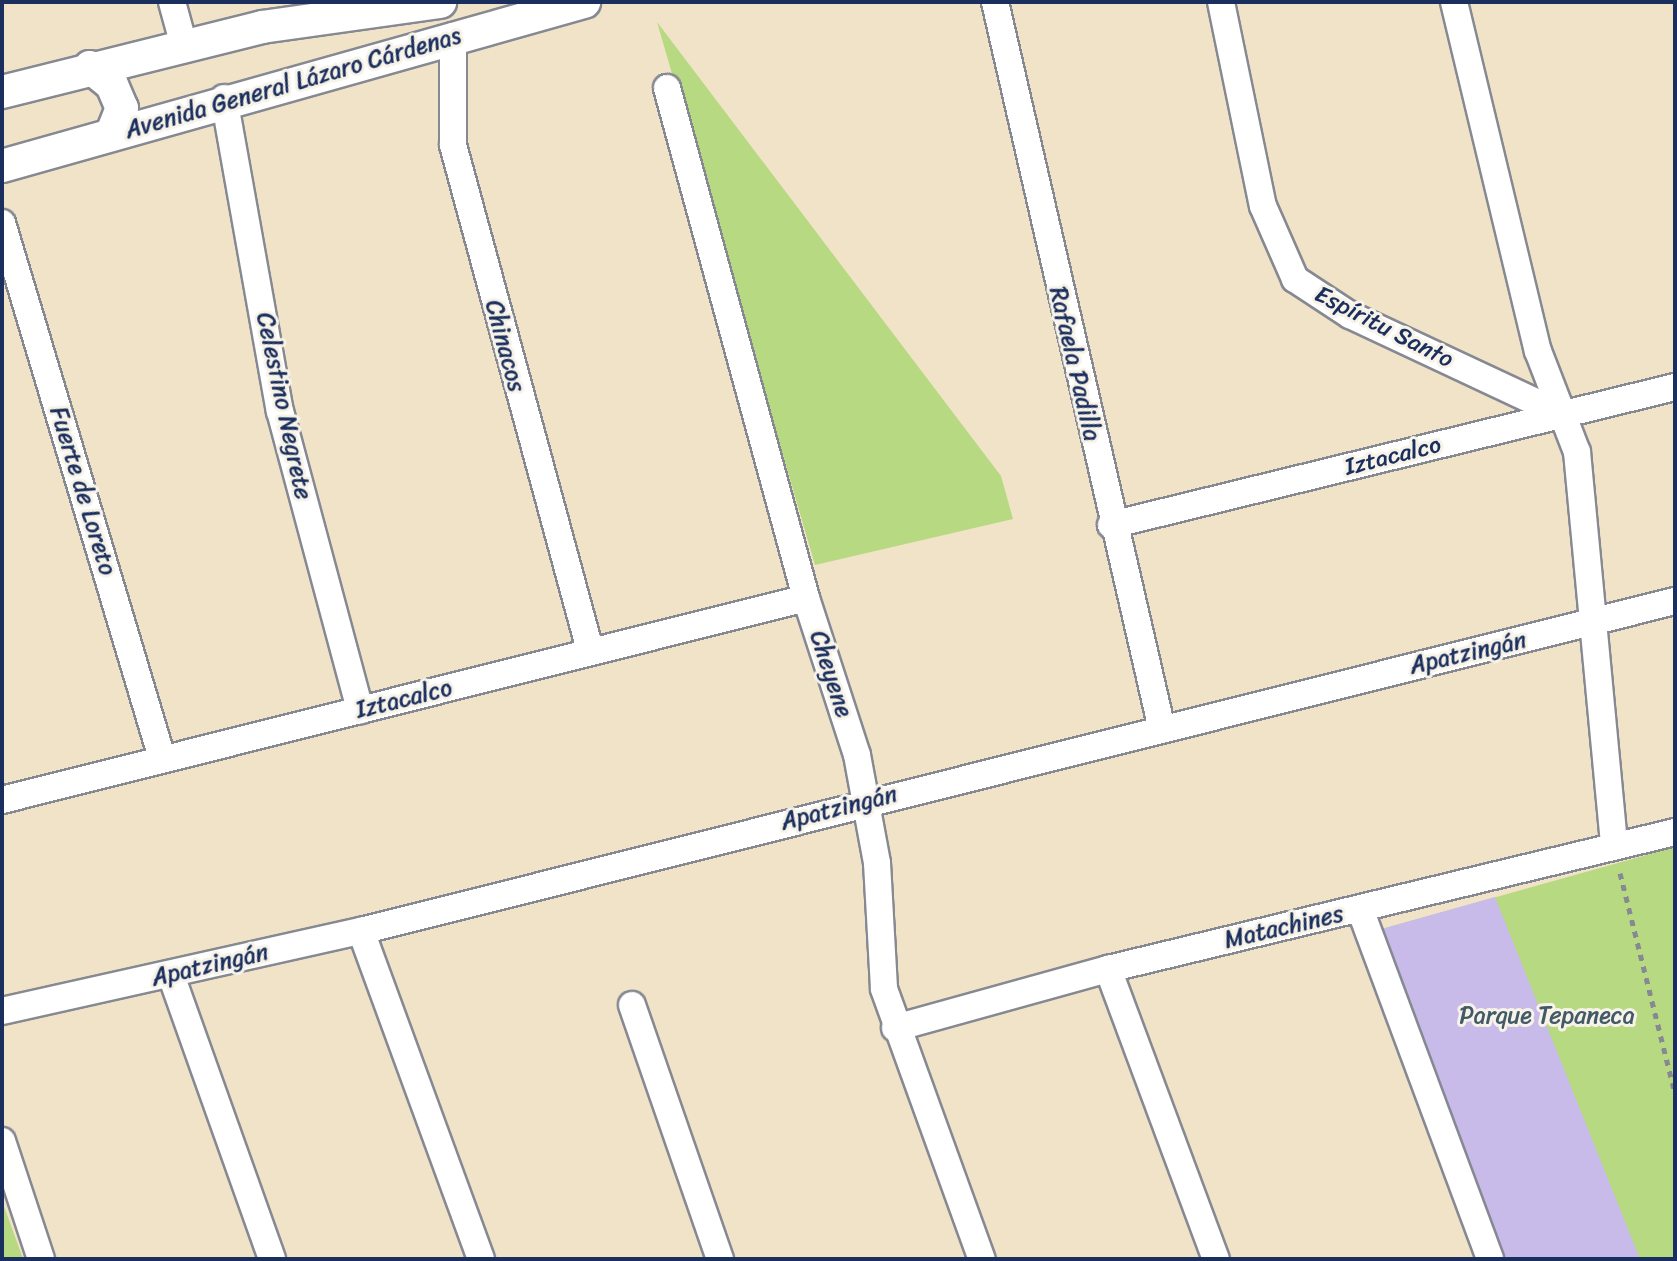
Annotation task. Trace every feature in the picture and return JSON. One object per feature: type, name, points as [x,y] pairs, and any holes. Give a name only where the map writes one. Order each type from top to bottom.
[{"type":"street","points":[[172,2],[184,46]]},
{"type":"street","points":[[262,27],[314,2]]},
{"type":"street","name":"Avenida General Lázaro Cárdenas","points":[[2,92],[90,67],[262,27],[440,2]]},
{"type":"street","name":"Avenida General Lázaro Cárdenas","points":[[2,166],[224,98],[584,2]]},
{"type":"street","name":"Rafaela Padilla","points":[[995,2],[1111,525],[1161,725]]},
{"type":"street","name":"Espíritu Santo","points":[[1221,2],[1263,206],[1295,279],[1350,315],[1561,414]]},
{"type":"street","points":[[1454,2],[1538,351],[1583,489],[1614,846]]},
{"type":"street","name":"Chinacos","points":[[453,36],[453,145],[590,650]]},
{"type":"street","points":[[90,67],[112,85],[122,108],[111,135]]},
{"type":"street","name":"Cheyene","points":[[667,88],[806,598],[857,755],[877,863],[879,952],[895,1028],[982,1259]]},
{"type":"street","name":"Celestino Negrete","points":[[224,98],[280,411],[360,710]]},
{"type":"street","name":"Fuerte de Loreto","points":[[2,223],[162,758]]},
{"type":"street","name":"Iztacalco","points":[[1111,525],[1675,387]]},
{"type":"street","name":"Iztacalco","points":[[2,800],[806,598]]},
{"type":"street","name":"Apatzingán","points":[[2,1011],[361,931],[1161,725],[1593,624],[1675,601]]},
{"type":"street","name":"Matachines","points":[[895,1028],[1108,969],[1675,832]]},
{"type":"street","points":[[1360,909],[1490,1259]]},
{"type":"street","points":[[361,931],[481,1259]]},
{"type":"street","points":[[1108,969],[1216,1259]]},
{"type":"street","points":[[171,975],[272,1259]]},
{"type":"street","points":[[632,1005],[720,1259]]},
{"type":"street","points":[[2,1141],[41,1259]]},
{"type":"path","points":[[1614,846],[1675,1093]]},
{"type":"green space","points":[[657,22],[1001,476],[1013,519],[815,565]]},
{"type":"green space","name":"Parque Tepaneca","points":[[1675,847],[1675,1259],[1503,1259],[1378,930]]},
{"type":"green space","points":[[2,1201],[21,1253],[23,1259],[2,1259]]},
{"type":"building","points":[[1495,897],[1640,1259],[1503,1259],[1378,930]]}]
